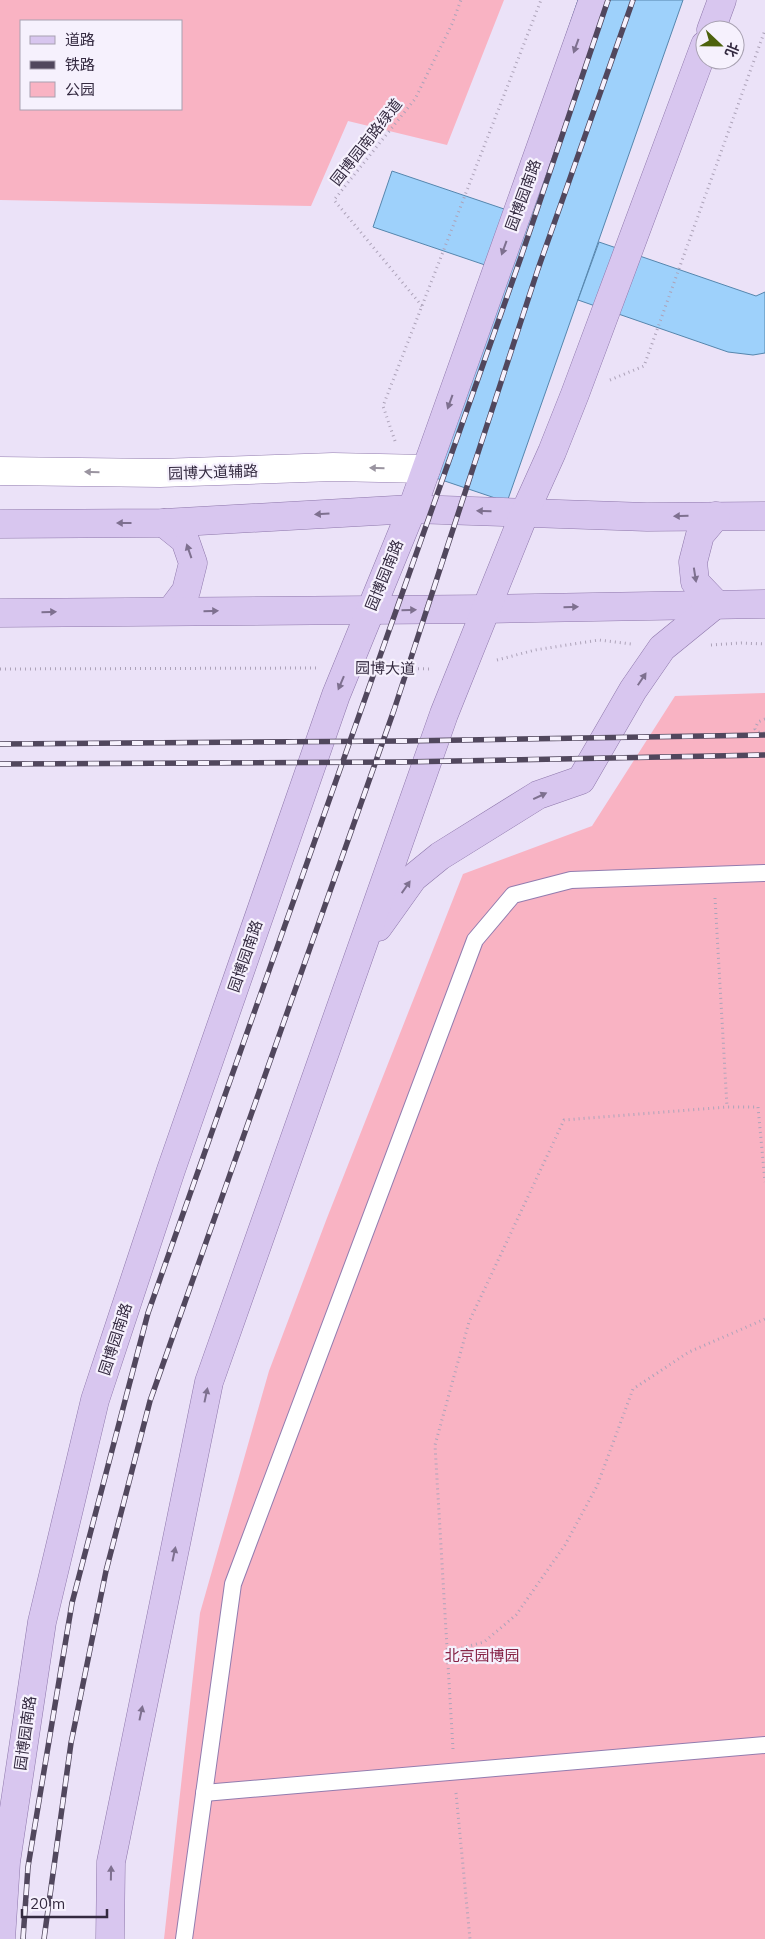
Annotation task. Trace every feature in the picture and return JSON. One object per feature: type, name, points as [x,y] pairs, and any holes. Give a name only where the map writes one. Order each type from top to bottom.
[{"type":"main road","name":"园博园南路","points":[[1,1939],[6,1862],[42,1622],[95,1400],[175,1160],[336,695],[412,509],[593,0]]},
{"type":"main road","points":[[715,20],[722,0]]},
{"type":"main road","points":[[110,1939],[111,1862],[209,1382],[440,723],[575,394],[696,70]]},
{"type":"main road","points":[[0,524],[164,523],[412,509],[647,517],[765,516]]},
{"type":"main road","points":[[716,516],[700,535],[693,562],[696,582],[716,604]]},
{"type":"main road","points":[[164,523],[185,540],[193,563],[186,591],[171,611]]},
{"type":"main road","points":[[359,956],[419,872],[440,856],[538,795],[581,780],[634,690],[662,648],[716,604]]},
{"type":"main road","points":[[0,613],[486,609],[765,604]]},
{"type":"street","name":"园博大道辅路","points":[[0,471],[160,473],[333,467],[426,469]]},
{"type":"lane","points":[[184,1939],[233,1584],[475,940],[513,894],[571,880],[765,873]]},
{"type":"lane","points":[[204,1793],[765,1745]]},
{"type":"path","name":"园博园南路绿道","points":[[422,306],[334,200],[415,99],[452,24],[461,0]]},
{"type":"path","points":[[426,469],[396,444],[384,406],[541,0]]},
{"type":"path","points":[[575,394],[644,366],[765,30]]},
{"type":"path","name":"园博大道","points":[[0,669],[348,667],[462,669],[535,650],[599,640],[662,648],[742,643],[765,644]]},
{"type":"path","points":[[765,719],[758,722],[755,729],[758,732],[765,733]]},
{"type":"path","points":[[713,875],[727,1107]]},
{"type":"path","points":[[470,1939],[454,1772],[435,1446],[469,1322],[564,1120],[727,1107],[758,1107],[765,1182]]},
{"type":"path","points":[[447,1652],[484,1642],[516,1615],[566,1545],[597,1486],[633,1388],[689,1352],[765,1319]]},
{"type":"green space","points":[[0,0],[504,0],[447,145],[348,121],[311,206],[0,200]]},
{"type":"green space","name":"北京园博园","points":[[765,693],[765,1939],[164,1939],[200,1613],[269,1371],[327,1218],[463,874],[592,826],[675,696]]},
{"type":"building","points":[[578,0],[683,0],[507,502],[418,472],[488,266],[373,227],[392,171],[507,210]]},
{"type":"building","points":[[599,242],[756,296],[765,292],[765,353],[753,355],[728,352],[578,300]]},
{"type":"railway","points":[[23,1939],[28,1867],[72,1603],[148,1313],[521,257],[608,0]]},
{"type":"railway","points":[[44,1939],[71,1743],[106,1571],[150,1401],[394,710],[538,269],[633,0]]},
{"type":"railway","points":[[0,744],[404,741],[765,735]]},
{"type":"railway","points":[[0,764],[401,762],[765,755]]}]
